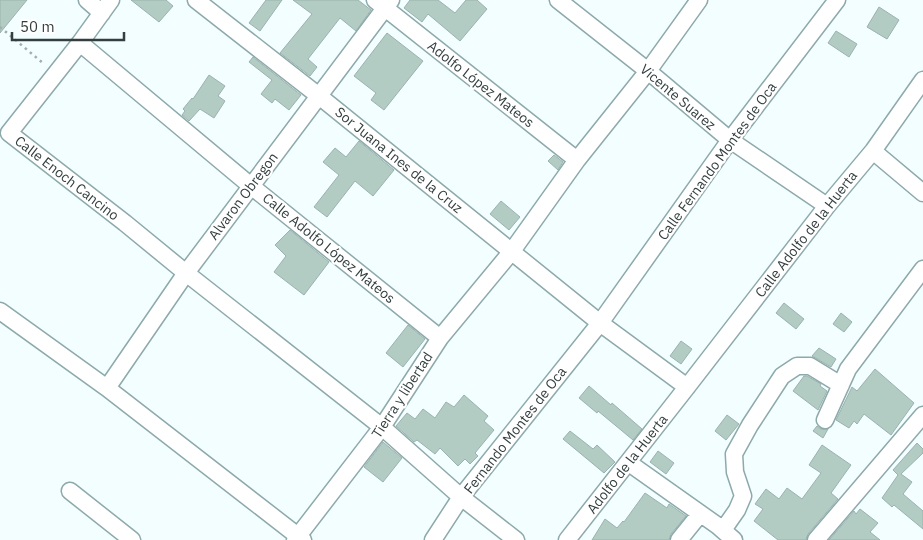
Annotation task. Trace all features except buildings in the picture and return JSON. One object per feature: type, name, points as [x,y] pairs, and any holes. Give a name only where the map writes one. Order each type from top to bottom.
[{"type":"street","points":[[55,73],[80,43],[106,6],[87,0]]},
{"type":"street","name":"Sor Juana Ines de la Cruz","points":[[196,0],[319,96],[600,323],[688,388]]},
{"type":"street","name":"Vicente Suarez","points":[[558,0],[648,71],[730,140],[827,206]]},
{"type":"street","points":[[577,160],[648,71],[699,0]]},
{"type":"street","name":"Calle Fernando Montes de Oca","points":[[600,323],[730,140],[837,0]]},
{"type":"street","name":"Alvaron Obregon","points":[[107,388],[186,273],[319,96],[384,3]]},
{"type":"street","name":"Adolfo López Mateos","points":[[384,3],[577,160]]},
{"type":"street","name":"Calle Adolfo López Mateos","points":[[80,43],[251,186],[440,338]]},
{"type":"street","name":"Calle Enoch Cancino","points":[[55,73],[9,133],[382,427],[461,497],[516,540]]},
{"type":"street","name":"Calle Adolfo de la Huerta","points":[[688,388],[827,206],[873,150],[923,80]]},
{"type":"street","points":[[873,150],[923,193]]},
{"type":"street","name":"Tierra y libertad","points":[[298,539],[382,427],[440,338],[512,251],[577,160]]},
{"type":"street","points":[[825,420],[848,369],[923,269]]},
{"type":"street","points":[[0,311],[107,388],[298,539]]},
{"type":"street","name":"Fernando Montes de Oca","points":[[434,540],[461,497],[600,323]]},
{"type":"street","points":[[629,463],[728,535],[743,496],[735,472],[734,454],[750,425],[782,376],[797,366],[810,366],[841,386]]},
{"type":"street","name":"Adolfo de la Huerta","points":[[567,540],[688,388]]},
{"type":"street","points":[[816,540],[923,414]]},
{"type":"street","points":[[70,491],[132,540]]},
{"type":"street","points":[[679,540],[700,514]]},
{"type":"path","points":[[0,27],[55,73]]}]
